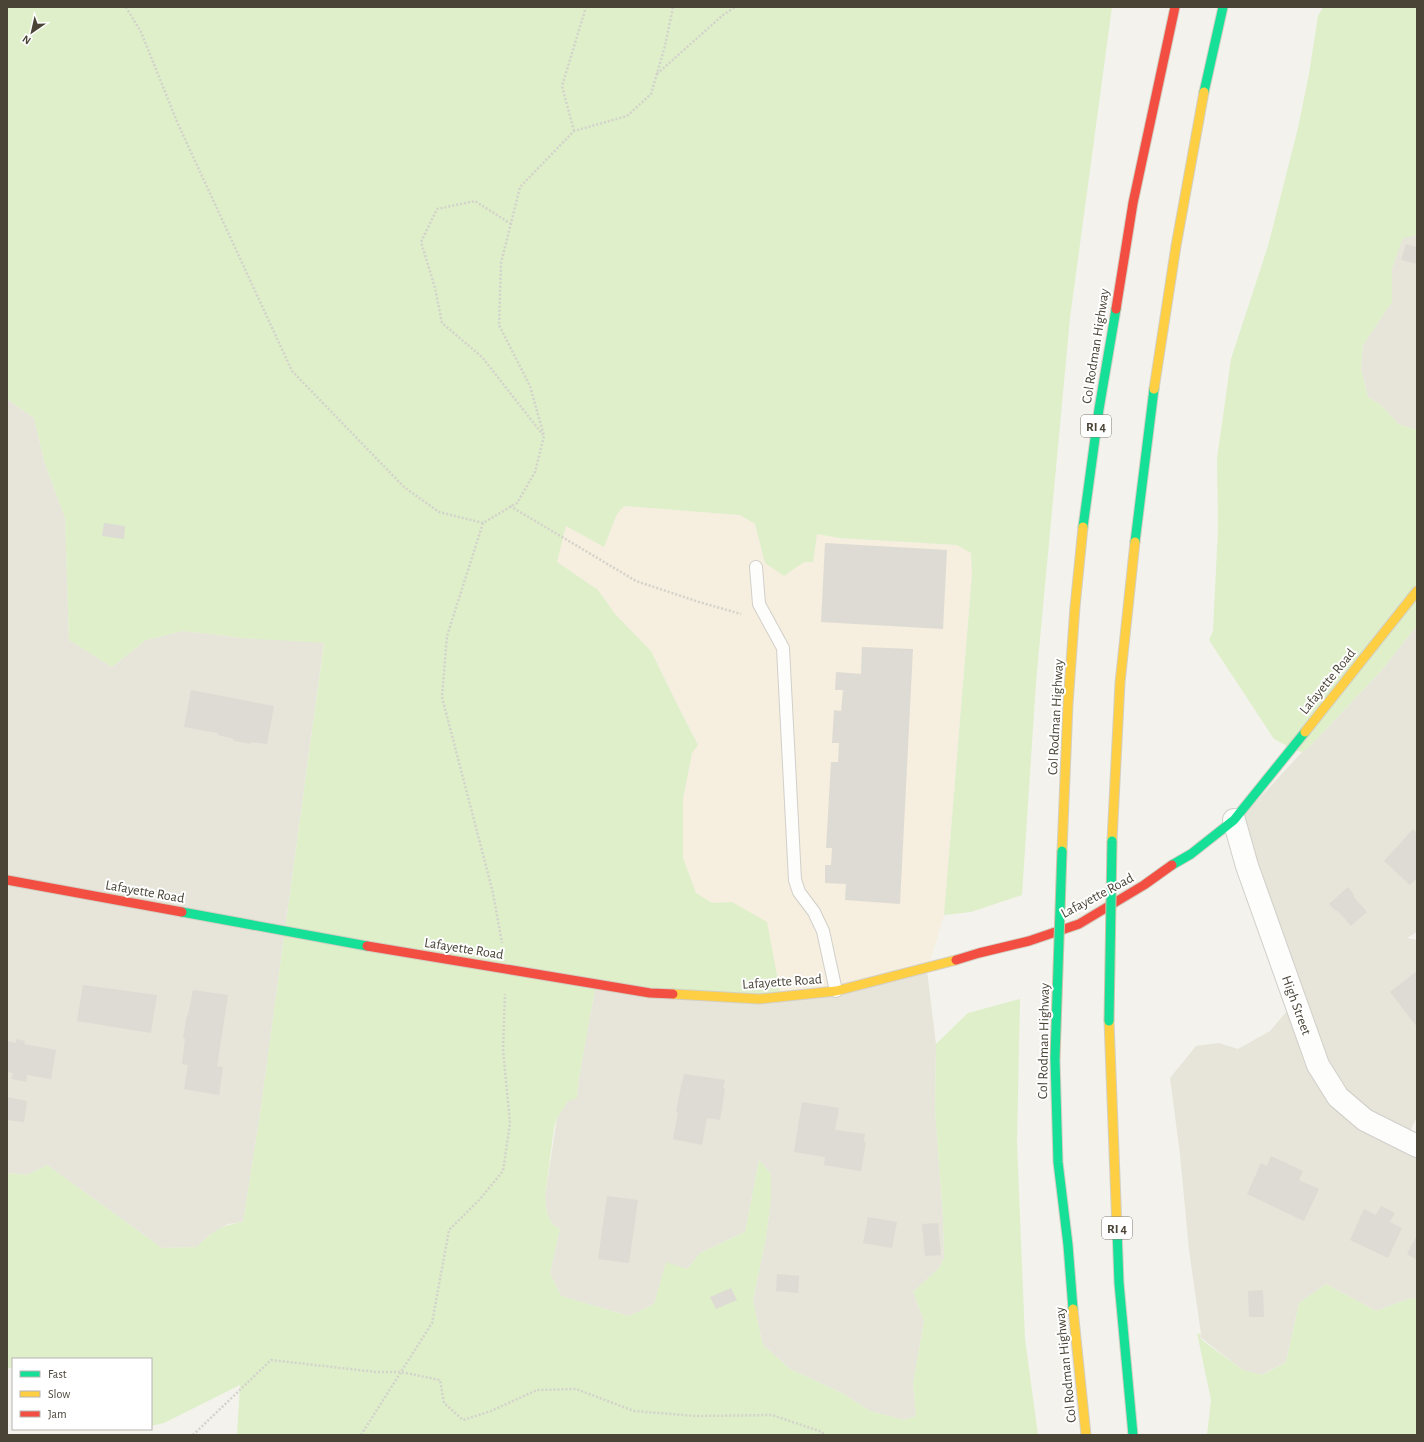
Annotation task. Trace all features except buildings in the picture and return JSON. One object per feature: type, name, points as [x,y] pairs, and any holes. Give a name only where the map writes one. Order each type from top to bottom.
[{"type":"main road","name":"Col Rodman Highway","points":[[1086,1435],[1074,1326],[1068,1244],[1058,1162],[1055,1058],[1068,704],[1084,511],[1099,409],[1133,203],[1175,7]]},
{"type":"main road","name":"RI 4","points":[[1133,1435],[1120,1283],[1109,1021],[1113,801],[1125,630],[1152,408],[1168,297],[1195,143],[1223,7]]},
{"type":"main road","name":"Lafayette Road","points":[[7,880],[352,943],[650,993],[759,999],[836,991],[945,964],[979,952],[1029,941],[1079,924],[1192,854],[1234,820],[1417,591]]},
{"type":"street","name":"High Street","points":[[1234,820],[1247,866],[1318,1065],[1338,1097],[1365,1120],[1417,1146]]},
{"type":"lane","points":[[756,567],[759,604],[783,648],[795,880],[799,892],[814,912],[823,931],[836,991]]},
{"type":"path","points":[[126,7],[141,32],[182,131],[292,371],[404,487],[439,512],[483,523]]},
{"type":"path","points":[[574,131],[562,86],[586,7]]},
{"type":"path","points":[[361,1435],[432,1323],[450,1230],[479,1200],[503,1170],[510,1123],[503,1049],[506,969],[493,893],[442,697],[447,636],[483,523],[517,502],[535,472],[544,436],[530,386],[499,325],[501,263],[520,187],[574,131],[627,116],[651,94],[665,46],[672,7]]},
{"type":"path","points":[[657,74],[723,15],[735,7]]},
{"type":"path","points":[[511,224],[475,201],[437,209],[421,242],[435,288],[442,323],[482,357],[544,436]]},
{"type":"path","points":[[510,506],[636,581],[698,602],[768,622]]},
{"type":"path","points":[[193,1435],[271,1360],[376,1372],[401,1372],[440,1380],[444,1403],[462,1420],[491,1411],[537,1390],[576,1389],[634,1411],[696,1416],[772,1414],[822,1432],[824,1435]]},
{"type":"shaded area","points":[[1417,235],[1417,430],[1398,424],[1382,406],[1368,397],[1361,369],[1363,345],[1392,302],[1392,268],[1403,237]]},
{"type":"shaded area","points":[[7,399],[34,418],[44,461],[65,518],[69,640],[112,667],[146,640],[183,631],[240,638],[324,642],[259,1121],[243,1222],[228,1224],[208,1236],[197,1247],[162,1248],[47,1165],[27,1175],[7,1173]]},
{"type":"shaded area","points":[[624,506],[740,515],[755,524],[765,563],[784,576],[804,562],[817,534],[840,538],[957,545],[971,553],[972,574],[944,915],[927,971],[781,997],[732,902],[712,903],[696,893],[683,858],[683,799],[692,753],[698,745],[651,651],[615,614],[598,590],[557,562],[566,526],[604,547],[617,514]]},
{"type":"shaded area","points":[[1415,628],[1417,629],[1417,932],[1407,938],[1417,940],[1417,1116],[1409,1134],[1417,1139],[1417,1300],[1411,1298],[1376,1311],[1326,1284],[1299,1303],[1286,1362],[1261,1375],[1243,1370],[1200,1337],[1201,1334],[1189,1250],[1180,1154],[1170,1078],[1196,1046],[1219,1043],[1238,1049],[1270,1031],[1300,996],[1233,827],[1302,752],[1310,746],[1381,671]]},
{"type":"shaded area","points":[[927,971],[936,1044],[935,1110],[943,1217],[944,1258],[939,1268],[913,1292],[924,1321],[913,1383],[916,1416],[904,1420],[870,1411],[842,1393],[790,1369],[763,1345],[753,1301],[766,1238],[771,1200],[771,1174],[759,1160],[745,1232],[700,1253],[687,1269],[667,1263],[654,1304],[629,1316],[561,1296],[550,1273],[560,1229],[552,1224],[547,1213],[545,1197],[557,1118],[568,1100],[577,1098],[579,1078],[595,989]]},
{"type":"green space","points":[[7,7],[1112,7],[1070,318],[1036,682],[1022,895],[971,912],[944,915],[972,574],[971,553],[957,545],[840,538],[817,534],[813,562],[804,562],[784,576],[765,563],[755,524],[740,515],[624,506],[617,514],[604,547],[566,526],[557,562],[598,590],[615,614],[651,651],[698,745],[692,753],[683,799],[683,858],[696,893],[712,903],[732,902],[767,922],[781,997],[595,989],[579,1078],[577,1098],[568,1101],[557,1118],[554,1128],[545,1197],[547,1213],[552,1224],[560,1229],[550,1273],[561,1296],[629,1316],[654,1304],[666,1262],[687,1269],[700,1253],[745,1232],[759,1160],[771,1174],[771,1200],[766,1238],[753,1301],[763,1345],[790,1369],[842,1393],[870,1411],[904,1420],[916,1416],[913,1383],[924,1321],[913,1292],[939,1268],[944,1258],[943,1217],[935,1110],[936,1044],[968,1013],[1020,999],[1017,1143],[1025,1339],[1038,1435],[237,1435],[240,1385],[164,1423],[152,1426],[152,1358],[12,1358],[12,1369],[7,1367],[7,1173],[27,1175],[47,1165],[162,1248],[197,1247],[217,1230],[229,1225],[243,1222],[259,1121],[324,643],[240,638],[183,631],[146,640],[112,667],[69,640],[65,518],[44,461],[34,418],[7,399]]},
{"type":"green space","points":[[1323,7],[1417,7],[1417,235],[1403,238],[1392,268],[1392,302],[1363,345],[1361,369],[1368,397],[1382,406],[1398,424],[1417,430],[1417,629],[1415,628],[1381,671],[1310,746],[1302,752],[1274,739],[1209,640],[1213,631],[1218,528],[1217,459],[1231,359],[1268,246],[1298,128],[1309,74],[1318,16]]},
{"type":"green space","points":[[1326,1284],[1376,1311],[1411,1298],[1417,1300],[1417,1435],[1207,1435],[1211,1400],[1197,1333],[1201,1335],[1200,1337],[1202,1340],[1243,1370],[1262,1375],[1286,1362],[1299,1303]]},
{"type":"traffic: fast","points":[[1204,92],[1223,7]]},
{"type":"traffic: fast","points":[[1083,527],[1099,409],[1116,309]]},
{"type":"traffic: fast","points":[[1135,542],[1154,389]]},
{"type":"traffic: fast","points":[[1172,865],[1191,854],[1234,820],[1305,732]]},
{"type":"traffic: fast","points":[[1109,1021],[1112,841]]},
{"type":"traffic: fast","points":[[1055,1058],[1062,851]]},
{"type":"traffic: fast","points":[[182,912],[367,946]]},
{"type":"traffic: fast","points":[[1055,1058],[1058,1162],[1068,1245],[1073,1309]]},
{"type":"traffic: fast","points":[[1117,1229],[1119,1283],[1133,1435]]},
{"type":"traffic: slow","points":[[1154,389],[1176,246],[1204,92]]},
{"type":"traffic: slow","points":[[1062,851],[1068,704],[1075,607],[1083,527]]},
{"type":"traffic: slow","points":[[1112,841],[1120,683],[1135,542]]},
{"type":"traffic: slow","points":[[1305,732],[1417,591]]},
{"type":"traffic: slow","points":[[673,994],[759,999],[836,991],[956,960]]},
{"type":"traffic: slow","points":[[1109,1021],[1117,1229]]},
{"type":"traffic: slow","points":[[1073,1309],[1086,1435]]},
{"type":"traffic: jam","points":[[1116,309],[1133,203],[1175,7]]},
{"type":"traffic: jam","points":[[956,960],[1029,941],[1079,924],[1144,885],[1172,865]]},
{"type":"traffic: jam","points":[[7,880],[182,912]]},
{"type":"traffic: jam","points":[[367,946],[650,993],[673,994]]}]
